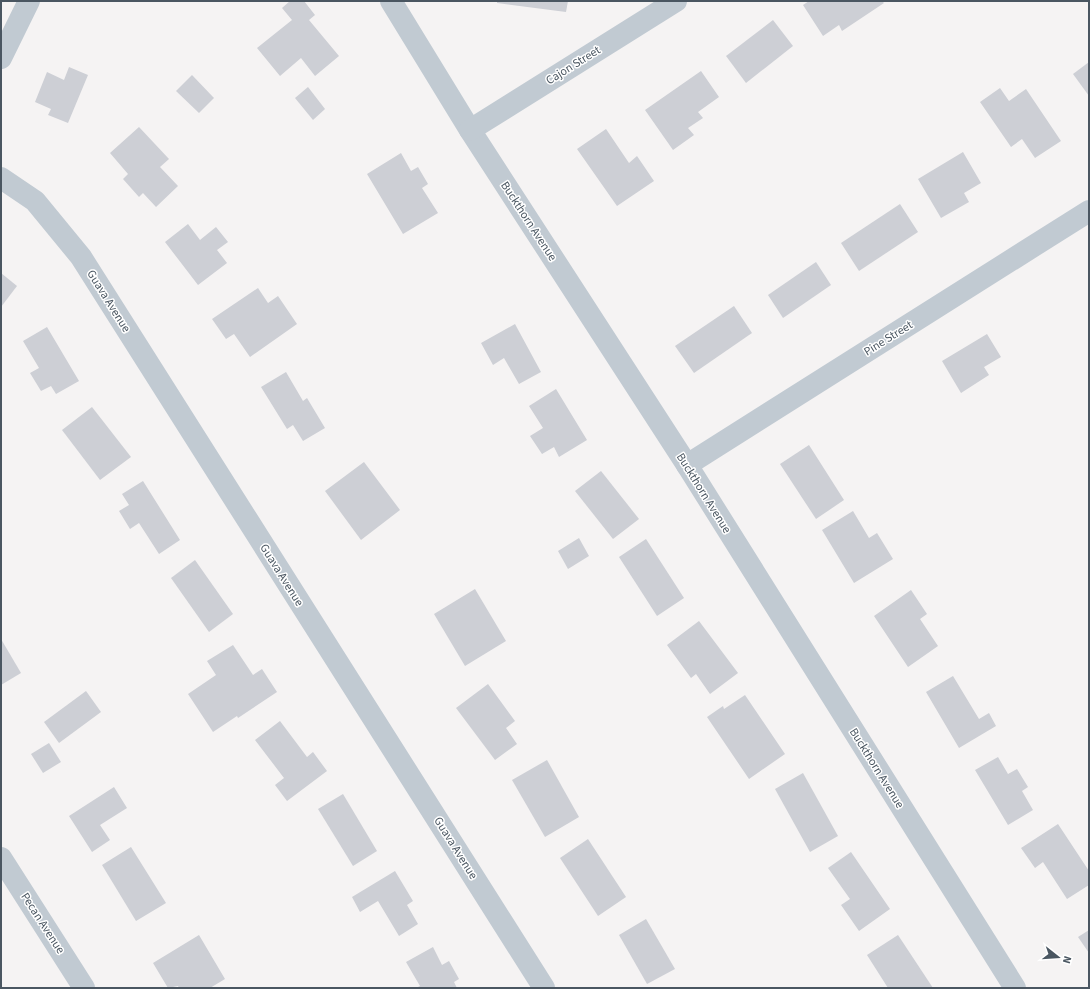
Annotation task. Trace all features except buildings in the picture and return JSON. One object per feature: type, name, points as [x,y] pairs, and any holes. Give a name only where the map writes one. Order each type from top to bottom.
[{"type":"street","points":[[1,58],[29,1]]},
{"type":"street","name":"Buckthorn Avenue","points":[[391,1],[470,130],[687,465],[1015,988]]},
{"type":"street","name":"Cajon Street","points":[[470,130],[676,1]]},
{"type":"street","name":"Guava Avenue","points":[[1,178],[35,201],[81,257],[544,988]]},
{"type":"street","name":"Pine Street","points":[[687,465],[1089,211]]},
{"type":"street","name":"Pecan Avenue","points":[[1,858],[84,988]]}]
